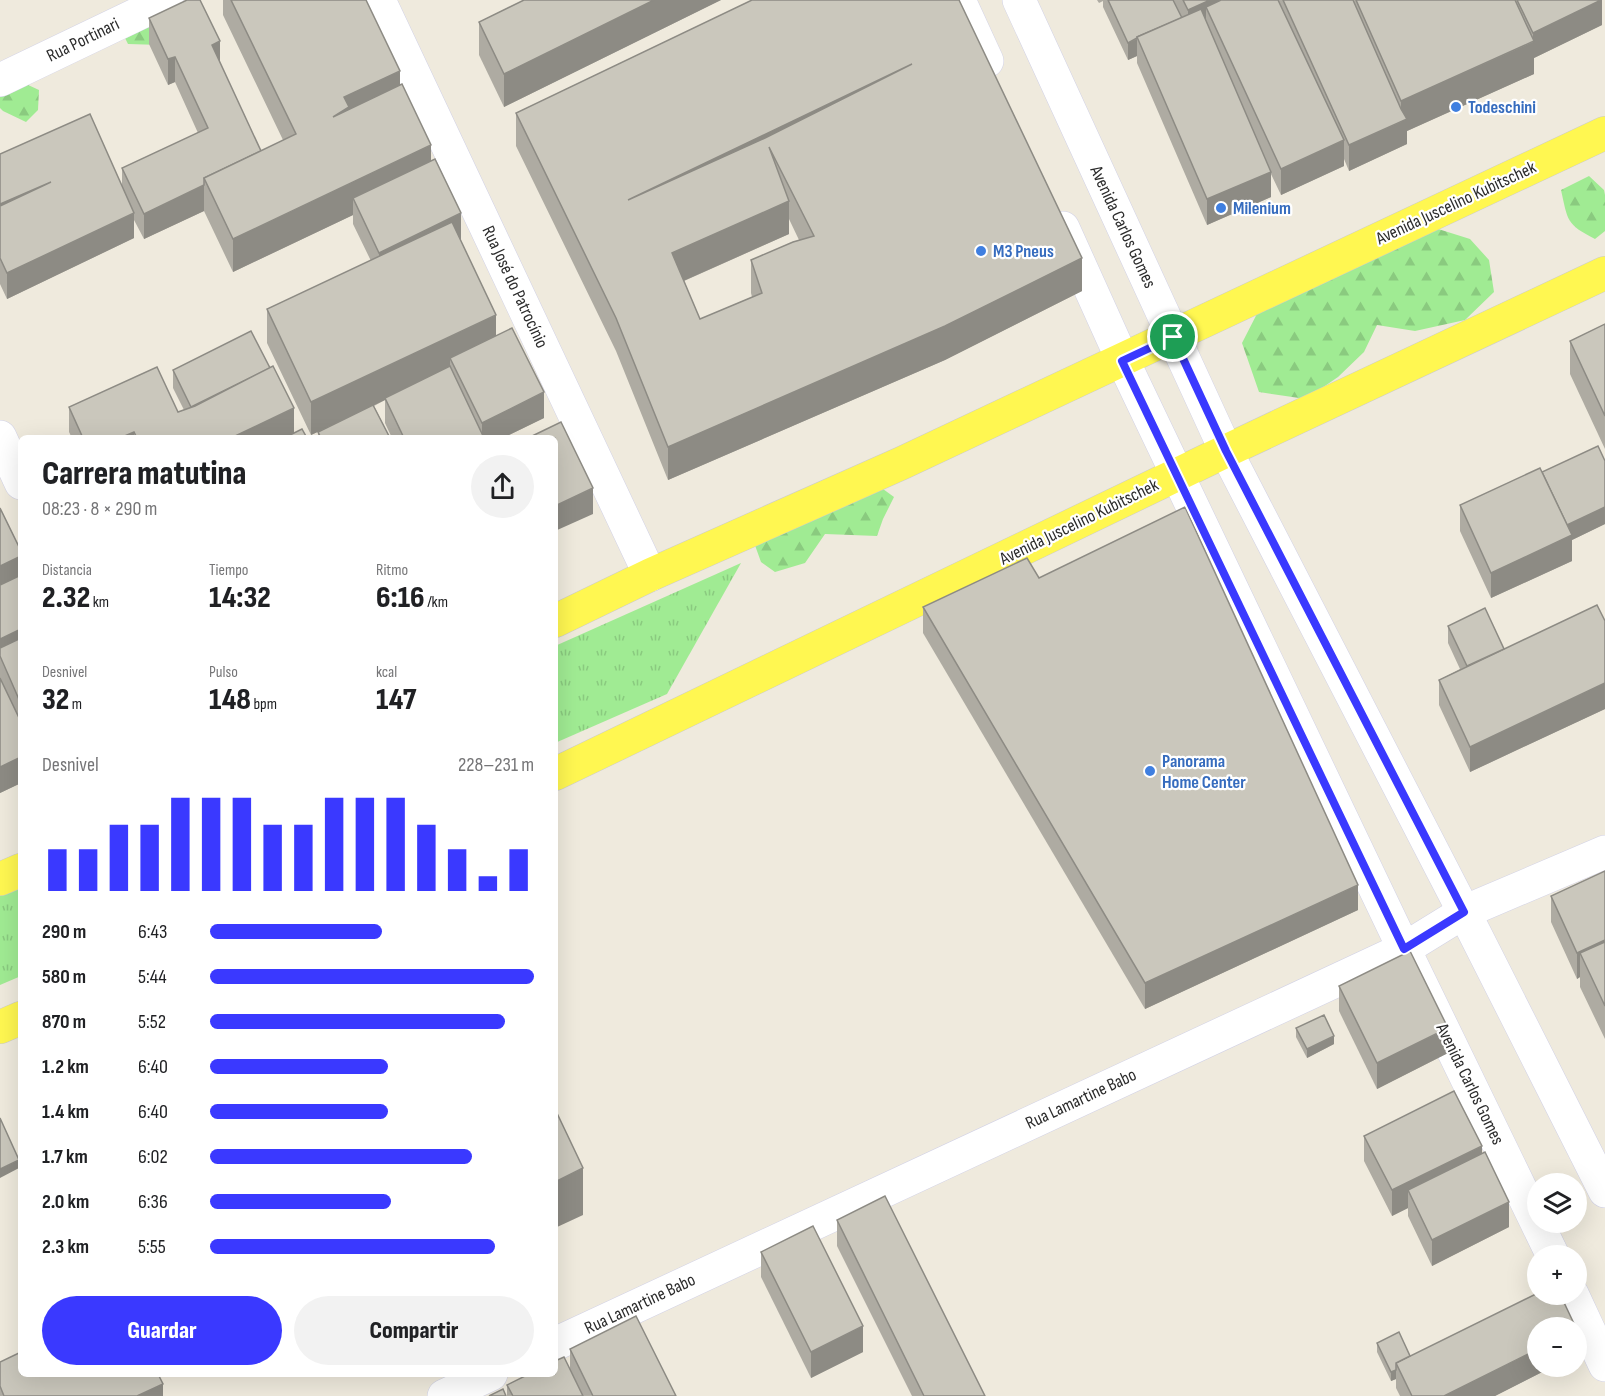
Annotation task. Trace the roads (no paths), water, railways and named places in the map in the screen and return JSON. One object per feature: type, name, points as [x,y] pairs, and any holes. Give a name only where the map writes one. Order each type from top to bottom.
[{"type":"main road","name":"Avenida Juscelino Kubitschek","points":[[558,620],[650,575],[902,463],[1122,361],[1605,133]]},
{"type":"main road","name":"Avenida Juscelino Kubitschek","points":[[558,773],[1226,451],[1605,273]]},
{"type":"main road","points":[[0,879],[18,871]]},
{"type":"main road","points":[[0,1027],[18,1019]]},
{"type":"street","name":"Rua Portinari","points":[[0,80],[167,0]]},
{"type":"street","name":"Rua José do Patrocínio","points":[[379,0],[650,575]]},
{"type":"street","points":[[959,0],[999,87]]},
{"type":"street","name":"Avenida Carlos Gomes","points":[[1018,0],[1226,451],[1605,1191]]},
{"type":"street","name":"Avenida Carlos Gomes","points":[[1048,197],[1122,361],[1548,1245]]},
{"type":"street","points":[[0,437],[18,476]]},
{"type":"street","name":"Rua Lamartine Babo","points":[[558,1343],[1404,949],[1464,912],[1605,852]]},
{"type":"street","points":[[1577,1305],[1605,1365]]},
{"type":"street","points":[[444,1396],[485,1377]]},
{"type":"place","name":"Todeschini","points":[[1456,107]]},
{"type":"place","name":"Milenium","points":[[1221,208]]},
{"type":"place","name":"M3 Pneus","points":[[981,251]]},
{"type":"place","name":"Panorama Home Center","points":[[1150,771]]}]
